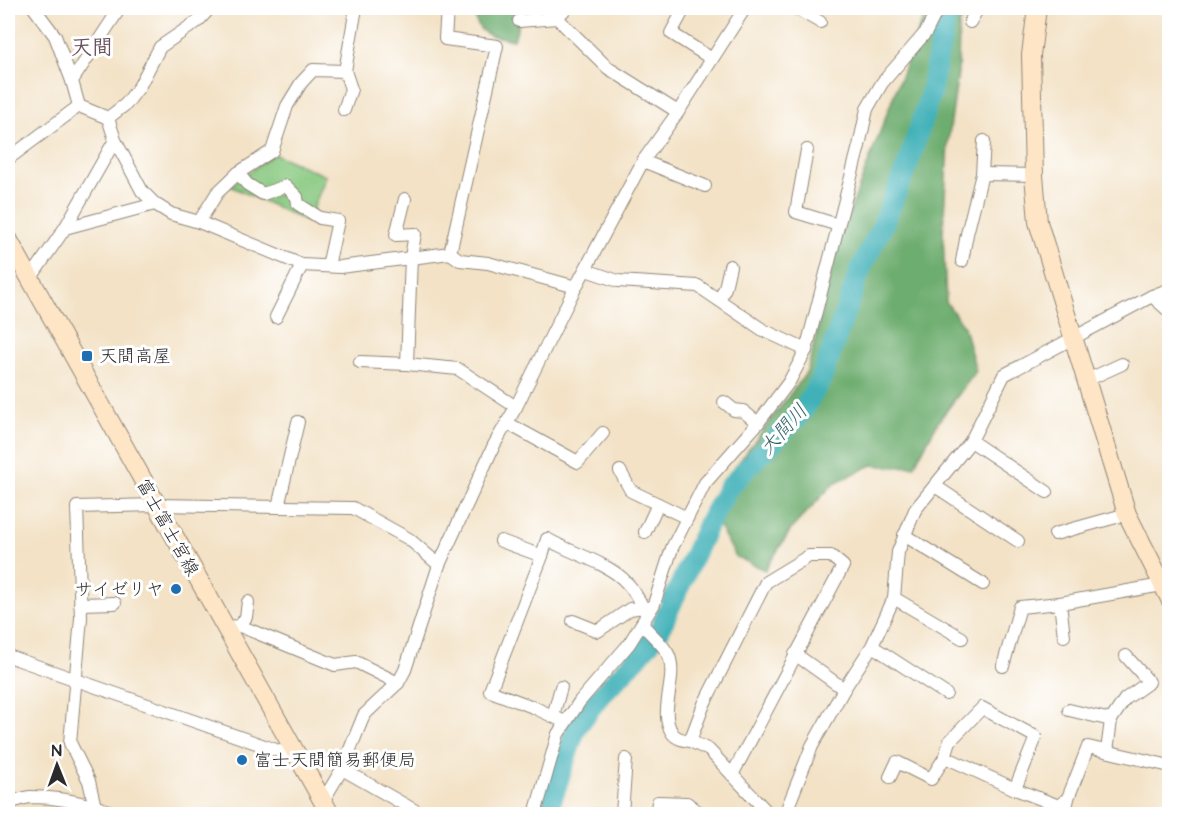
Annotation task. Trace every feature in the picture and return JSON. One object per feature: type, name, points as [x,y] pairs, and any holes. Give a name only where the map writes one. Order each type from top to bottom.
[{"type":"main road","points":[[1037,8],[1031,55],[1034,175],[1038,222],[1127,514],[1166,592]]},
{"type":"main road","name":"富士富士宮線","points":[[8,238],[156,505],[232,627],[321,810]]},
{"type":"street","points":[[34,8],[55,36],[79,106]]},
{"type":"street","points":[[72,81],[120,8]]},
{"type":"street","points":[[108,118],[126,104],[139,87],[160,47],[198,21],[210,8]]},
{"type":"street","points":[[344,110],[351,89],[345,71],[356,8]]},
{"type":"street","points":[[447,8],[445,39],[497,46],[450,253]]},
{"type":"street","points":[[519,21],[557,18],[566,8]]},
{"type":"street","points":[[321,810],[342,769],[364,715],[398,683],[405,670],[439,565],[494,445],[516,407],[576,287],[643,161],[678,112],[745,8]]},
{"type":"street","points":[[795,8],[820,22]]},
{"type":"street","points":[[535,814],[552,752],[565,722],[629,644],[644,615],[654,604],[672,548],[705,483],[758,423],[789,382],[806,350],[867,108],[882,83],[926,33],[938,8]]},
{"type":"street","points":[[970,22],[978,8]]},
{"type":"street","points":[[684,9],[671,33],[712,59]]},
{"type":"street","points":[[557,18],[608,68],[678,112]]},
{"type":"street","points":[[199,222],[217,193],[238,173],[272,151],[287,106],[301,83],[313,70],[345,71]]},
{"type":"street","points":[[79,106],[108,118],[115,140],[141,191],[155,204],[171,214],[199,222],[302,265],[340,267],[450,253],[460,260],[488,262],[576,287]]},
{"type":"street","points":[[8,159],[79,106]]},
{"type":"street","points":[[30,279],[65,228],[115,140]]},
{"type":"street","points":[[962,261],[982,174],[984,141]]},
{"type":"street","points":[[807,150],[796,212],[838,225]]},
{"type":"street","points":[[643,161],[705,186]]},
{"type":"street","points":[[238,173],[247,184],[263,194],[286,186],[297,197],[298,204],[320,218],[338,221],[328,266]]},
{"type":"street","points":[[982,174],[1034,175]]},
{"type":"street","points":[[405,199],[396,235],[415,234],[411,257],[407,364]]},
{"type":"street","points":[[65,228],[155,204]]},
{"type":"street","points":[[276,317],[302,265]]},
{"type":"street","points":[[719,300],[725,288],[730,266]]},
{"type":"street","points":[[586,270],[618,281],[698,286],[763,330],[806,350]]},
{"type":"street","points":[[785,814],[812,746],[844,689],[872,646],[894,598],[898,552],[915,510],[970,441],[1004,375],[1152,296],[1170,289]]},
{"type":"street","points":[[1152,296],[1170,312]]},
{"type":"street","points":[[360,362],[458,369],[516,407]]},
{"type":"street","points":[[1087,380],[1122,364]]},
{"type":"street","points":[[724,402],[734,410],[743,411],[758,423]]},
{"type":"street","points":[[278,507],[298,422]]},
{"type":"street","points":[[507,423],[578,462],[603,433]]},
{"type":"street","points":[[970,441],[1047,492]]},
{"type":"street","points":[[620,471],[631,491],[687,518]]},
{"type":"street","points":[[934,486],[1018,541]]},
{"type":"street","points":[[645,532],[658,504]]},
{"type":"street","points":[[95,807],[89,781],[70,743],[81,618],[77,507],[156,505],[353,508],[409,539],[439,565]]},
{"type":"street","points":[[1055,534],[1127,514]]},
{"type":"street","points":[[904,536],[983,584]]},
{"type":"street","points":[[565,722],[490,691],[548,539],[609,570],[623,579],[637,596],[654,637],[669,656],[672,677],[667,716],[673,735],[709,750],[769,814]]},
{"type":"street","points":[[501,541],[542,556]]},
{"type":"street","points":[[690,741],[704,704],[766,582],[809,556],[831,556],[843,566],[732,775]]},
{"type":"street","points":[[1003,666],[1020,607],[1166,592]]},
{"type":"street","points":[[894,598],[962,638]]},
{"type":"street","points":[[232,627],[246,617],[248,602]]},
{"type":"street","points":[[80,604],[115,603]]},
{"type":"street","points":[[1060,603],[1064,636]]},
{"type":"street","points":[[573,621],[598,631],[630,609],[644,615]]},
{"type":"street","points":[[232,627],[335,664],[356,662],[398,683]]},
{"type":"street","points":[[872,646],[946,694]]},
{"type":"street","points":[[795,654],[844,689]]},
{"type":"street","points":[[8,656],[296,757]]},
{"type":"street","points":[[1107,751],[1111,720],[1125,699],[1149,682],[1126,656]]},
{"type":"street","points":[[553,716],[561,687]]},
{"type":"street","points":[[890,777],[897,762],[931,779],[945,757],[950,741],[982,708],[1036,737],[1015,789]]},
{"type":"street","points":[[1069,710],[1111,720]]},
{"type":"street","points":[[1065,814],[1068,798],[1088,747],[1170,766]]},
{"type":"street","points":[[945,757],[1059,806],[1068,798]]},
{"type":"street","points":[[622,814],[626,759]]},
{"type":"street","points":[[342,769],[421,814]]},
{"type":"street","points":[[8,802],[29,797],[95,807],[109,811],[109,814]]},
{"type":"street","points":[[656,814],[658,802],[687,803],[701,814]]},
{"type":"green space","points":[[473,8],[559,8],[557,13],[519,21],[514,40],[490,35],[481,30]]},
{"type":"green space","points":[[927,8],[971,8],[959,24],[958,73],[948,142],[943,234],[946,302],[964,327],[976,371],[938,422],[914,466],[872,465],[834,483],[792,528],[765,570],[736,557],[715,519],[711,499],[807,372],[839,240]]},
{"type":"green space","points":[[274,154],[326,176],[308,222],[230,186]]},
{"type":"waterway","name":"大間川","points":[[547,814],[576,728],[598,698],[636,659],[659,631],[709,522],[728,488],[801,413],[821,380],[861,268],[881,229],[908,164],[930,95],[945,21],[951,8]]},
{"type":"place","name":"天間高屋","points":[[87,356]]},
{"type":"place","name":"サイゼリヤ","points":[[176,589]]},
{"type":"place","name":"富士天間簡易郵便局","points":[[242,760]]},
{"type":"district","name":"天間","points":[[92,47]]}]
